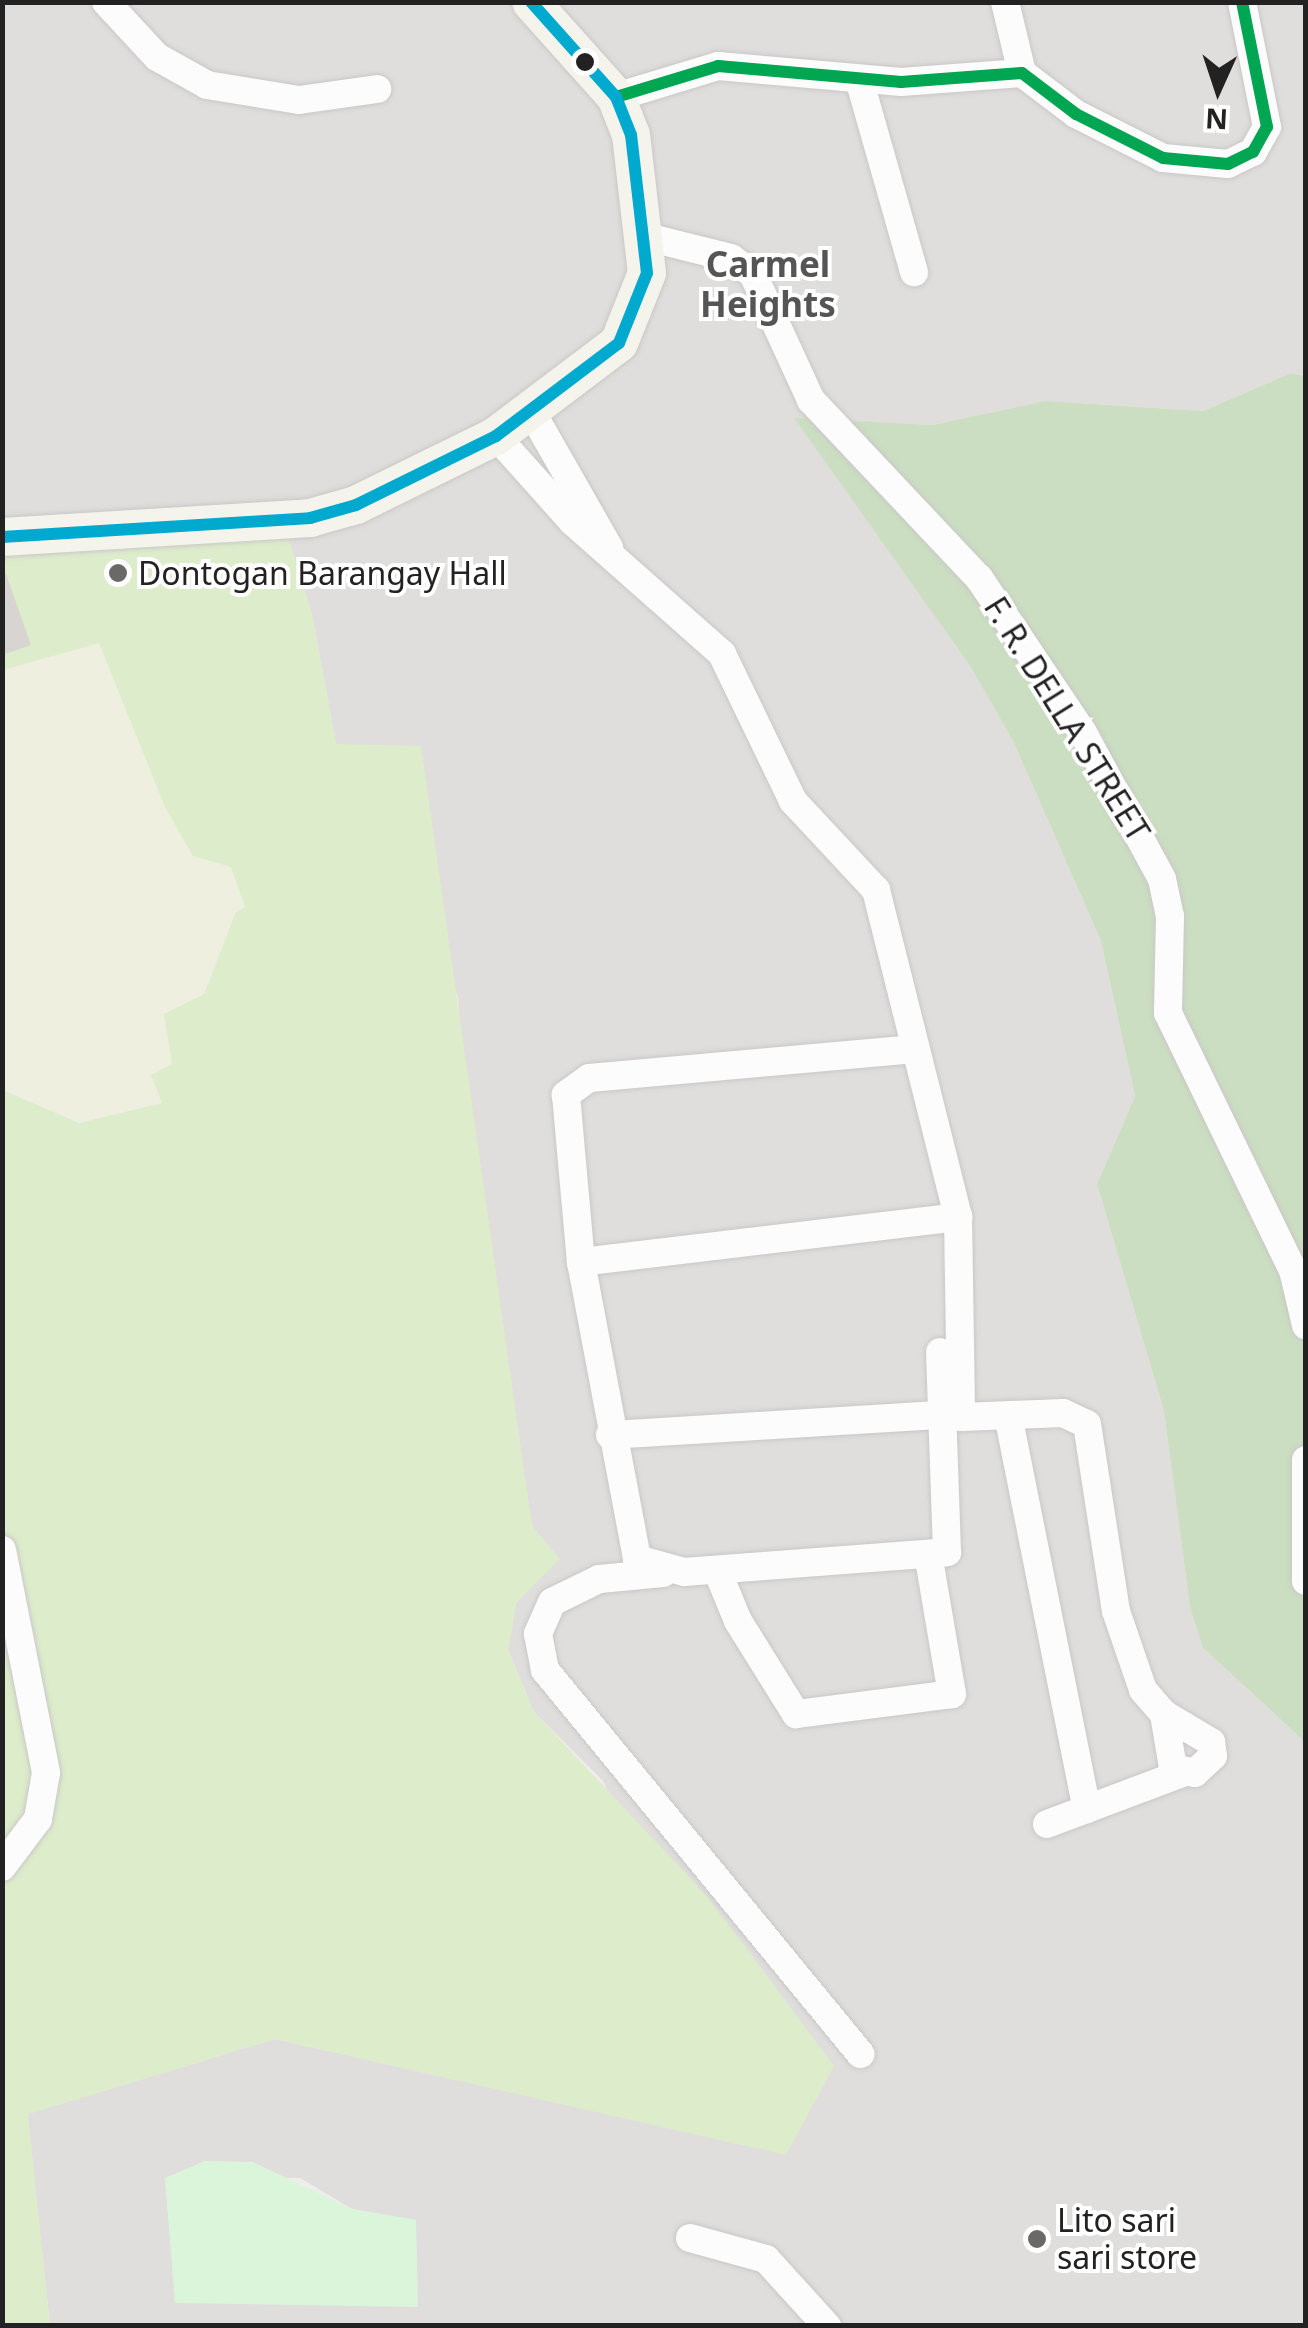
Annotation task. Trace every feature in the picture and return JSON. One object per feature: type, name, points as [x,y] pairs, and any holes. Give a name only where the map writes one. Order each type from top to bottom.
[{"type":"street","points":[[106,2],[157,58],[207,86],[299,100],[377,89]]},
{"type":"street","points":[[2,537],[130,523],[310,518],[403,485],[496,436],[620,343],[637,311],[647,237],[631,136],[616,97],[531,2]]},
{"type":"street","points":[[1005,2],[1022,73]]},
{"type":"street","points":[[616,97],[718,66],[859,79],[1022,73],[1076,114],[1164,158],[1228,164],[1253,152],[1267,127],[1242,2]]},
{"type":"street","points":[[859,79],[914,272]]},
{"type":"street","name":"F. R. DELLA STREET","points":[[647,237],[731,258],[754,274],[811,400],[979,578],[1082,732],[1162,879],[1170,916],[1168,1012],[1293,1270],[1306,1325]]},
{"type":"street","points":[[531,412],[616,563]]},
{"type":"street","points":[[496,436],[616,563],[722,654],[792,801],[876,890],[952,1219],[961,1417],[1072,1414],[1088,1424],[1116,1612],[1143,1690],[1164,1714],[1200,1731],[1214,1747],[1206,1765],[1047,1824]]},
{"type":"street","points":[[664,1572],[630,1547],[581,1262],[562,1109],[576,1084],[915,1048]]},
{"type":"street","points":[[581,1262],[952,1219]]},
{"type":"street","points":[[860,2054],[545,1670],[538,1634],[552,1602],[599,1579],[947,1552],[940,1416],[952,1219]]},
{"type":"street","points":[[1008,1415],[1088,1809]]},
{"type":"street","points":[[610,1435],[940,1416]]},
{"type":"street","points":[[1306,1460],[1306,1581]]},
{"type":"street","points":[[2,1550],[46,1774],[38,1819],[2,1868]]},
{"type":"street","points":[[717,1570],[738,1622],[796,1714],[952,1694],[928,1554]]},
{"type":"street","points":[[1164,1714],[1166,1753],[1183,1773]]},
{"type":"street","points":[[690,2238],[766,2259],[827,2326]]},
{"type":"shaded area","points":[[3,3],[1305,3],[1305,376],[1291,373],[1203,411],[1045,401],[932,425],[795,419],[970,666],[1013,741],[1101,941],[1135,1096],[1097,1184],[1164,1411],[1190,1608],[1203,1648],[1305,1742],[1305,2325],[50,2325],[27,2114],[275,2039],[786,2154],[603,1781],[534,1712],[508,1650],[516,1603],[559,1559],[532,1526],[464,1085],[458,997],[336,744],[312,614],[287,536],[3,548]],"holes":[[[300,2178],[352,2209],[415,2220],[176,2303],[165,2179]]]},
{"type":"green space","points":[[1291,373],[1305,376],[1305,1742],[1203,1648],[1190,1608],[1164,1411],[1097,1184],[1135,1096],[1101,941],[1013,741],[970,666],[794,418],[932,425],[1045,401],[1203,411]]},
{"type":"green space","points":[[288,536],[312,614],[336,744],[421,746],[532,1526],[560,1559],[516,1603],[508,1650],[534,1712],[707,1896],[834,2066],[786,2155],[275,2039],[28,2114],[50,2325],[3,2325],[3,1090],[79,1123],[162,1103],[151,1075],[172,1064],[164,1014],[204,994],[236,912],[245,907],[231,867],[193,856],[165,807],[99,643],[3,670],[3,548]]},
{"type":"green space","points":[[99,642],[165,807],[193,856],[231,867],[245,907],[236,912],[162,1102],[79,1123],[3,1090],[3,670]]},
{"type":"green space","points":[[205,2161],[253,2162],[352,2209],[416,2220],[418,2307],[175,2303],[165,2178]]},
{"type":"building","points":[[6,574],[31,645],[2,655],[2,575]]},
{"type":"transit line","points":[[2,537],[310,518],[356,505],[496,436],[619,343],[647,273],[631,135],[616,97],[531,2]]},
{"type":"transit line","points":[[616,97],[718,66],[901,82],[1022,73],[1076,114],[1163,158],[1228,164],[1253,152],[1267,127],[1242,2]]},
{"type":"place","name":"Dontogan Barangay Hall","points":[[118,573]]},
{"type":"place","name":"Lito sari sari store","points":[[1037,2239]]},
{"type":"district","name":"Carmel Heights","points":[[768,284]]}]
